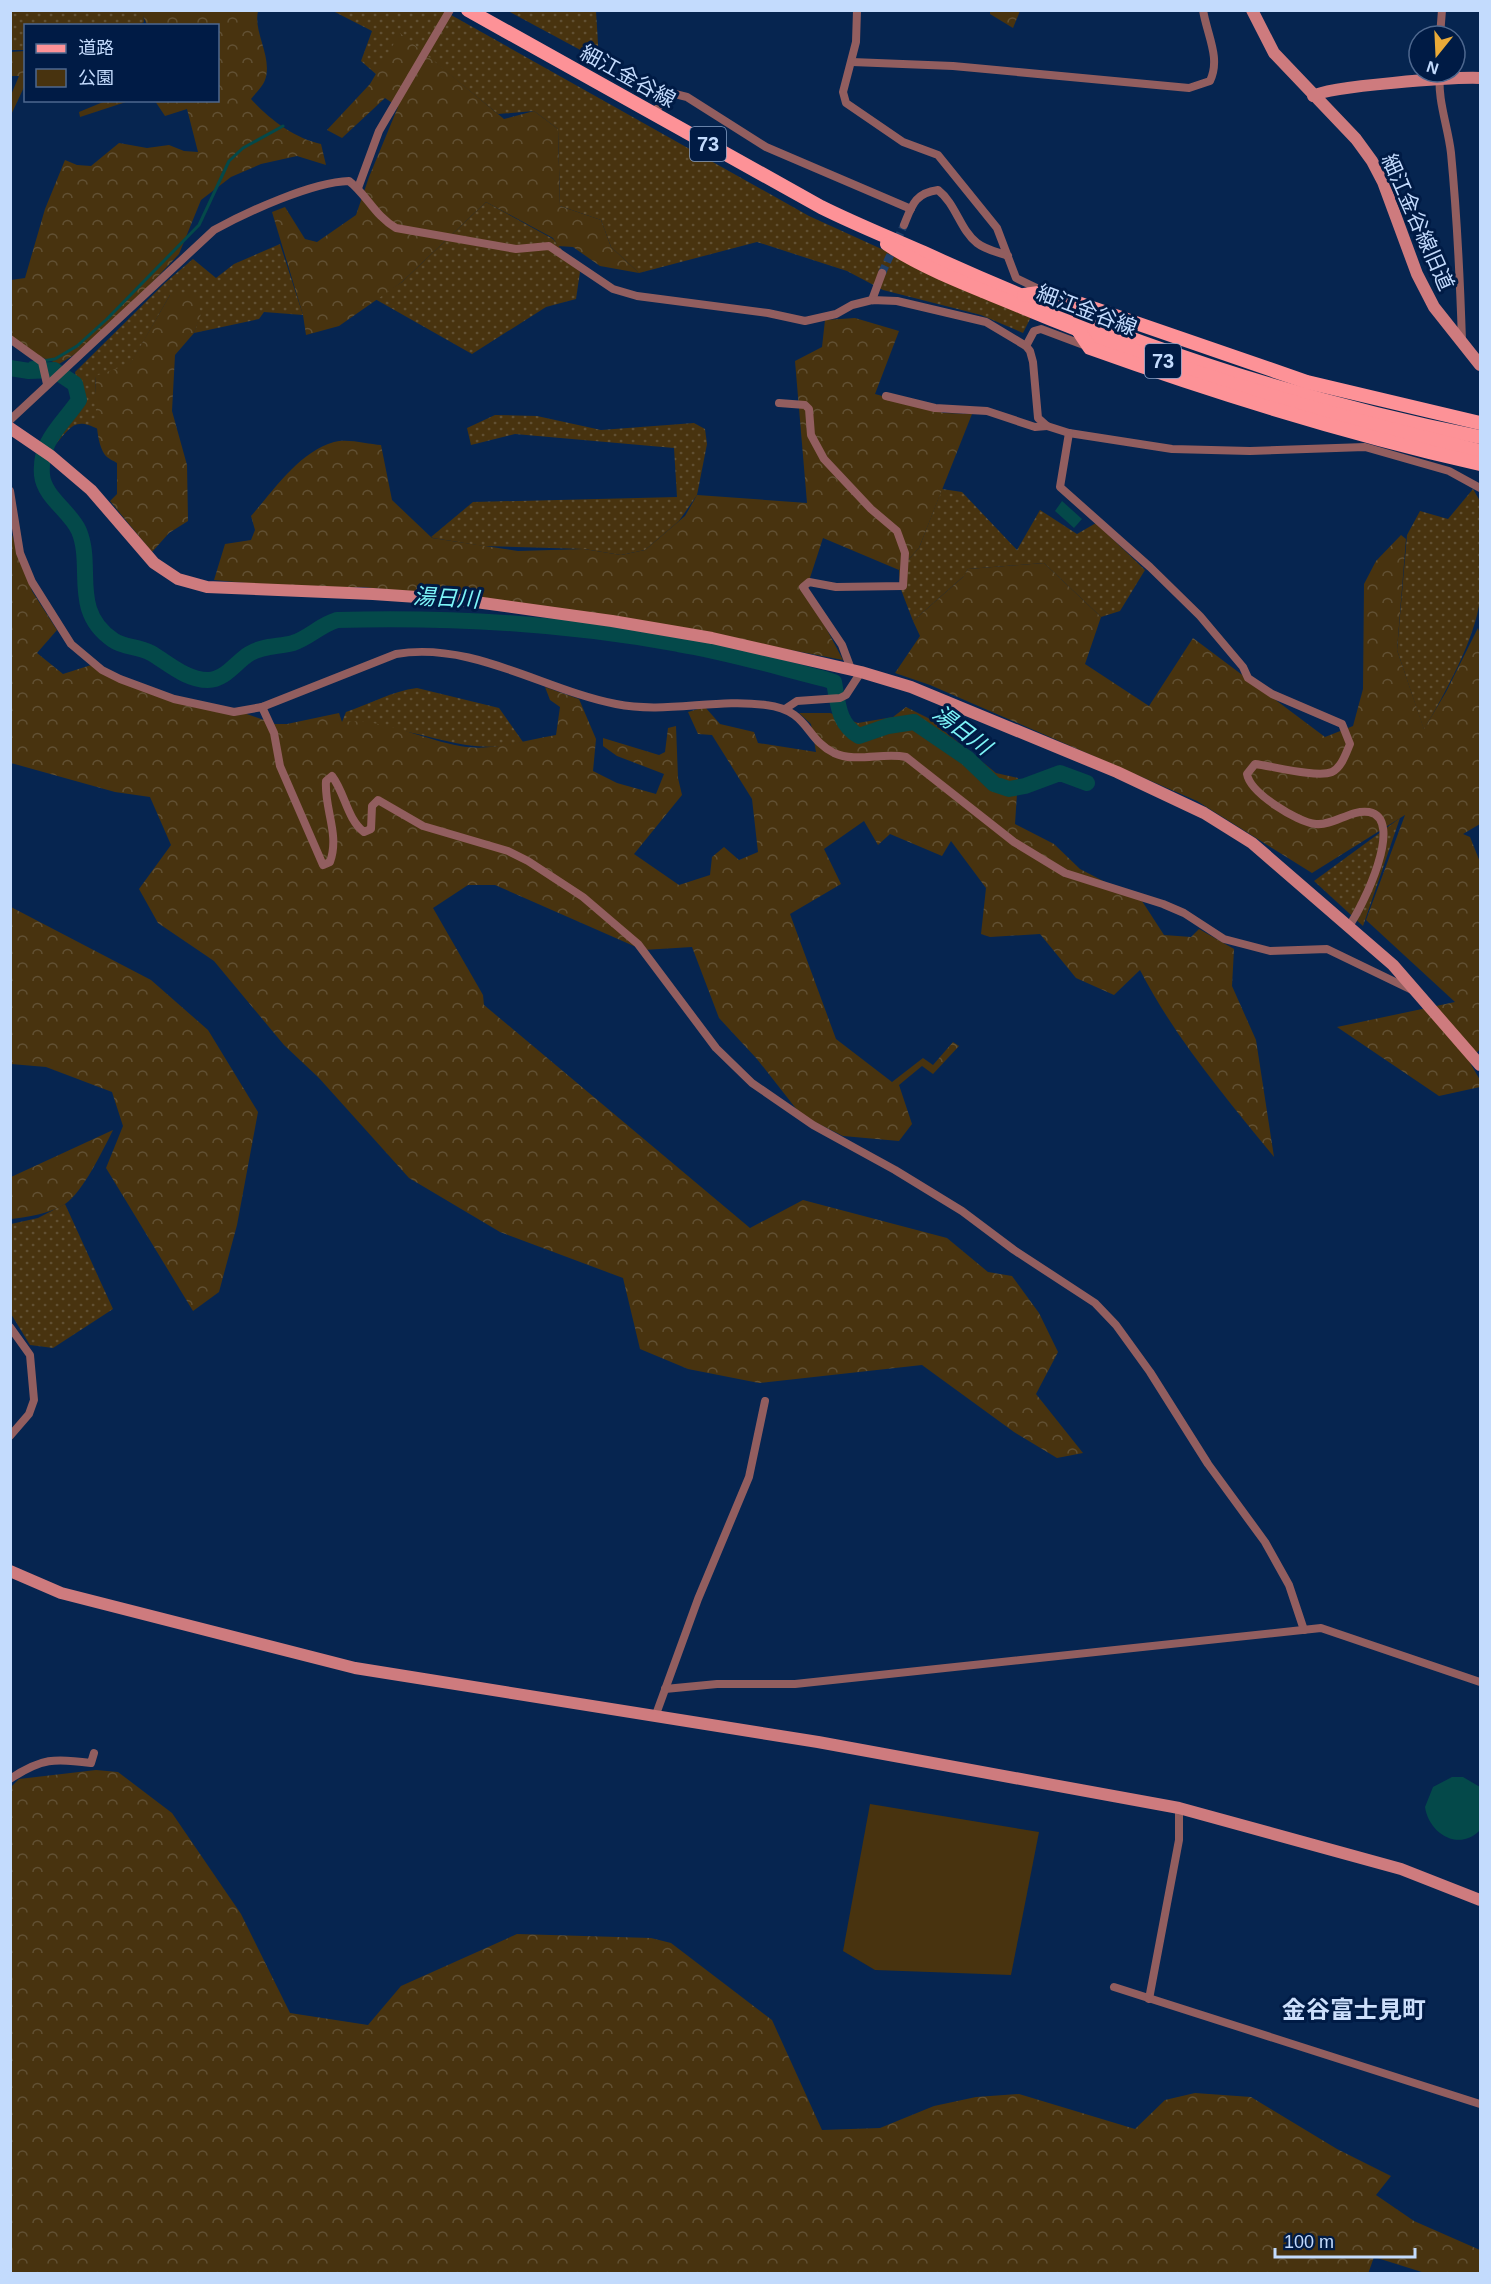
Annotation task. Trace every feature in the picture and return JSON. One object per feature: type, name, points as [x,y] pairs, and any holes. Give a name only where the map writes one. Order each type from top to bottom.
[{"type":"main road","name":"細江金谷線","points":[[468,10],[863,228],[902,254],[1077,330],[1272,396],[1480,451]]},
{"type":"main road","name":"細江金谷線","points":[[863,228],[1022,296],[1147,343],[1262,380],[1373,412],[1480,437]]},
{"type":"main road","name":"73","points":[[1022,296],[1046,292],[1307,382],[1480,423]]},
{"type":"main road","points":[[1077,330],[1090,348],[1285,413],[1480,464]]},
{"type":"street","points":[[358,188],[379,130],[450,10]]},
{"type":"street","points":[[857,10],[856,42],[843,92],[846,103],[903,142],[938,155],[997,228],[1016,278],[1046,292]]},
{"type":"street","points":[[852,62],[954,66],[1189,88],[1210,81],[1215,72],[1216,63],[1203,10]]},
{"type":"street","name":"細江金谷線旧道","points":[[1252,10],[1274,53],[1312,96],[1356,139],[1372,161],[1383,182],[1425,290],[1434,307],[1480,365]]},
{"type":"street","points":[[1312,96],[1351,87],[1407,80]]},
{"type":"street","points":[[1440,84],[1441,108],[1449,135],[1460,242],[1462,342]]},
{"type":"street","points":[[653,114],[664,99],[675,94],[687,97],[766,147],[911,209]]},
{"type":"street","points":[[10,420],[214,230],[238,217],[324,185],[349,182],[358,188],[382,220],[396,228],[516,249],[549,246],[613,289],[637,296],[768,313],[805,321],[836,314],[852,305],[872,300],[897,301],[986,322],[1026,345],[1033,362],[1035,408],[1038,418],[1047,426],[1069,433],[1172,449],[1250,451],[1365,447],[1449,471],[1475,483],[1480,488]]},
{"type":"street","points":[[904,225],[911,209],[924,192],[938,190],[948,198],[972,238],[980,245],[1008,256]]},
{"type":"street","points":[[872,300],[882,273]]},
{"type":"street","points":[[1026,345],[1034,331],[1041,329],[1090,348]]},
{"type":"street","points":[[10,339],[42,362],[47,384]]},
{"type":"street","points":[[886,396],[935,408],[987,411],[1035,428],[1047,426]]},
{"type":"street","points":[[779,403],[805,405],[809,409],[811,435],[824,459],[871,509],[897,531],[905,552],[903,586],[836,587],[809,582],[803,587],[842,645],[856,671]]},
{"type":"street","points":[[10,428],[51,456],[92,490],[154,563],[178,579],[207,587],[460,600],[612,621],[712,638],[856,671],[951,702],[1117,772],[1204,813],[1246,838],[1393,965],[1480,1065]]},
{"type":"street","points":[[1069,433],[1060,487],[1150,567],[1200,616],[1243,667],[1248,678],[1272,694],[1342,724],[1350,744],[1341,763],[1332,772],[1320,773],[1255,764],[1247,774],[1255,788],[1280,808],[1303,821],[1317,825],[1368,811],[1379,816],[1384,823],[1384,841],[1367,893],[1359,912],[1349,926]]},
{"type":"street","points":[[10,491],[24,563],[32,582],[71,644],[102,670],[174,699],[234,712],[262,707],[396,654],[415,651],[473,660],[618,705],[673,708],[764,704],[795,713],[834,753],[849,757],[894,754],[906,757],[1014,842],[1065,873],[1163,904],[1184,913],[1224,939],[1254,948],[1327,949],[1414,991]]},
{"type":"street","points":[[785,709],[797,701],[840,698],[846,694],[856,671]]},
{"type":"street","points":[[262,707],[274,733],[280,766],[323,865],[330,862],[334,851],[334,834],[326,790],[326,781],[332,776],[340,786],[350,812],[364,832],[371,828],[372,806],[378,800],[423,826],[508,851],[528,861],[583,897],[638,944],[716,1048],[752,1083],[813,1125],[895,1170],[962,1211],[1014,1250],[1095,1303],[1130,1344],[1208,1464],[1265,1542],[1289,1585],[1304,1630]]},
{"type":"street","points":[[10,1327],[30,1355],[34,1400],[29,1414],[10,1436]]},
{"type":"street","points":[[655,1717],[698,1599],[749,1477],[765,1401]]},
{"type":"street","points":[[10,1571],[61,1593],[355,1668],[818,1742],[1179,1808],[1401,1869],[1480,1900]]},
{"type":"street","points":[[665,1689],[717,1684],[795,1684],[1321,1628],[1480,1682]]},
{"type":"street","points":[[10,1779],[38,1762],[68,1760],[92,1763],[94,1753]]},
{"type":"street","points":[[1149,1999],[1179,1840],[1179,1808]]},
{"type":"street","points":[[1114,1987],[1480,2104]]},
{"type":"green space","points":[[990,10],[1020,11],[1013,28],[990,14]]},
{"type":"green space","points":[[10,11],[143,11],[144,22],[141,24],[24,24],[24,50],[11,50]]},
{"type":"green space","points":[[141,11],[258,11],[258,28],[267,71],[264,82],[251,99],[283,127],[321,144],[326,165],[297,156],[261,164],[231,177],[201,200],[179,254],[97,341],[59,364],[30,353],[11,339],[11,280],[25,278],[45,209],[65,160],[77,165],[91,166],[119,143],[147,148],[169,145],[184,151],[198,152],[187,109],[165,116],[156,102],[219,102],[219,24],[147,24]]},
{"type":"green space","points":[[333,11],[444,11],[809,216],[1031,317],[1023,333],[981,315],[883,290],[847,271],[757,242],[639,273],[611,247],[601,220],[560,206],[558,129],[534,111],[498,114],[400,34],[377,75],[361,61],[372,31]]},
{"type":"green space","points":[[508,11],[596,11],[599,60]]},
{"type":"green space","points":[[400,33],[504,119],[534,111],[558,129],[560,206],[601,220],[611,247],[639,273],[600,266],[573,247],[558,246],[553,238],[486,202],[402,282],[339,326],[306,335],[303,315],[272,212],[285,207],[305,239],[317,242],[356,215],[398,107],[385,98],[342,138],[327,130],[370,84]]},
{"type":"green space","points":[[24,51],[24,87],[11,115],[11,95],[19,76],[11,76],[11,52]]},
{"type":"green space","points":[[103,102],[126,102],[80,117],[79,112]]},
{"type":"green space","points":[[486,202],[553,239],[580,272],[576,299],[546,307],[472,354],[375,299],[402,282]]},
{"type":"green space","points":[[280,244],[303,315],[264,312],[259,319],[194,333],[200,314],[170,295],[130,365],[95,377],[98,429],[78,424],[69,429],[55,445],[56,436],[81,399],[75,372],[166,282],[193,259],[216,278],[234,264]]},
{"type":"green space","points":[[196,294],[201,314],[194,333],[175,355],[172,411],[187,465],[188,521],[169,533],[152,552],[110,501],[117,494],[117,463],[105,455],[101,448],[96,417],[95,376],[130,364],[170,295]]},
{"type":"green space","points":[[855,318],[899,331],[875,394],[944,413],[972,414],[919,548],[899,570],[823,538],[806,590],[843,660],[640,621],[555,608],[363,587],[308,589],[214,580],[225,544],[251,540],[255,530],[251,516],[278,484],[310,454],[321,447],[339,441],[381,445],[392,500],[432,538],[518,551],[584,549],[621,555],[645,550],[685,516],[697,495],[807,503],[795,361],[822,347],[825,320]]},
{"type":"green space","points":[[495,415],[537,416],[601,430],[694,423],[705,429],[707,444],[697,495],[679,521],[645,550],[621,555],[584,549],[483,546],[431,537],[473,502],[677,497],[674,448],[515,434],[471,445],[467,428]]},
{"type":"green space","points":[[942,489],[962,492],[1017,550],[1040,510],[1077,534],[1096,523],[1145,570],[1120,611],[1101,617],[1044,563],[968,569],[964,576],[913,621],[900,587],[899,570],[919,548]]},
{"type":"green space","points":[[1473,489],[1480,501],[1482,574],[1477,614],[1458,666],[1424,730],[1397,650],[1407,535],[1420,511],[1448,519]]},
{"type":"green space","points":[[10,529],[32,591],[57,630],[37,653],[63,674],[91,665],[165,699],[241,712],[275,724],[287,724],[339,713],[342,722],[371,723],[446,743],[484,748],[556,735],[560,707],[550,700],[545,687],[579,699],[596,739],[593,771],[617,783],[656,794],[664,774],[617,756],[603,746],[603,738],[659,755],[665,752],[668,728],[676,726],[678,778],[682,795],[634,854],[679,885],[710,875],[712,857],[724,847],[739,860],[758,852],[752,799],[712,735],[698,734],[688,712],[705,707],[720,724],[754,732],[758,743],[816,752],[811,724],[799,713],[830,713],[858,723],[893,717],[906,707],[928,718],[996,773],[1018,778],[1015,824],[1054,844],[1080,869],[1142,901],[1164,935],[1191,937],[1199,929],[1234,949],[1232,986],[1256,1040],[1274,1157],[1185,1043],[1140,970],[1114,995],[1076,978],[1040,934],[990,937],[981,934],[986,888],[951,841],[942,856],[890,834],[878,845],[864,821],[824,849],[841,884],[790,914],[836,1039],[892,1082],[923,1058],[933,1065],[953,1042],[959,1046],[933,1074],[922,1066],[899,1085],[912,1124],[899,1141],[843,1136],[801,1115],[757,1059],[719,1018],[692,947],[643,950],[495,885],[468,885],[433,908],[483,995],[484,1005],[750,1228],[803,1200],[947,1238],[988,1272],[1012,1276],[1039,1313],[1058,1352],[1036,1394],[1083,1453],[1057,1458],[1014,1432],[922,1365],[759,1383],[688,1369],[640,1349],[623,1278],[500,1232],[409,1178],[319,1078],[284,1045],[214,961],[158,923],[139,889],[171,845],[150,797],[115,792],[11,763]]},
{"type":"green space","points":[[1401,535],[1406,539],[1397,650],[1424,729],[1446,692],[1478,628],[1480,635],[1480,824],[1463,834],[1470,837],[1480,862],[1480,1049],[1469,1061],[1480,1080],[1480,1087],[1439,1096],[1337,1027],[1455,1002],[1366,920],[1405,815],[1312,873],[1197,801],[930,685],[895,673],[920,636],[913,621],[963,577],[968,569],[1044,563],[1101,617],[1085,664],[1149,706],[1193,638],[1325,737],[1353,726],[1363,689],[1364,584],[1376,561]]},
{"type":"green space","points":[[417,688],[499,708],[523,742],[506,746],[475,746],[391,729],[342,722],[346,712],[390,695]]},
{"type":"green space","points":[[1400,818],[1363,926],[1314,881]]},
{"type":"green space","points":[[11,907],[151,980],[208,1030],[258,1112],[237,1225],[219,1292],[193,1311],[106,1168],[123,1126],[112,1092],[46,1067],[11,1064]]},
{"type":"green space","points":[[113,1130],[92,1170],[72,1198],[52,1210],[11,1219],[11,1177]]},
{"type":"green space","points":[[65,1204],[113,1309],[53,1348],[30,1345],[11,1314],[11,1224],[38,1218]]},
{"type":"green space","points":[[96,1770],[118,1772],[172,1813],[241,1914],[290,2013],[368,2025],[401,1986],[517,1934],[651,1938],[671,1943],[772,2020],[822,2130],[880,2128],[934,2106],[976,2097],[1019,2094],[1135,2129],[1165,2100],[1195,2093],[1251,2097],[1337,2149],[1391,2176],[1376,2195],[1414,2221],[1480,2250],[1480,2273],[1425,2273],[1374,2257],[1368,2274],[11,2273],[11,1787],[19,1779]]},
{"type":"green space","points":[[870,1804],[1039,1832],[1011,1975],[875,1970],[843,1951]]},
{"type":"shaded area","points":[[1062,501],[1082,519],[1074,528],[1055,511]]},
{"type":"shaded area","points":[[1452,1777],[1463,1777],[1480,1787],[1480,1830],[1472,1836],[1454,1840],[1446,1837],[1432,1825],[1425,1807],[1433,1787]]},
{"type":"waterway","points":[[29,371],[30,363],[55,359],[77,346],[107,319],[199,225],[229,161],[243,148],[283,126]]},
{"type":"waterway","name":"湯日川","points":[[10,368],[29,371],[54,370],[75,384],[79,400],[48,443],[44,452],[42,475],[52,497],[79,531],[85,559],[87,602],[92,616],[100,628],[113,640],[151,653],[192,677],[208,680],[220,677],[254,651],[293,643],[337,620],[465,621],[551,626],[697,647],[834,682],[843,719],[859,736],[888,726],[914,722],[967,758],[994,784],[1009,789],[1025,786],[1060,773],[1087,783]]},
{"type":"tunnel","points":[[882,273],[904,225]]},
{"type":"district","name":"金谷富士見町","points":[[1354,2009]]}]
